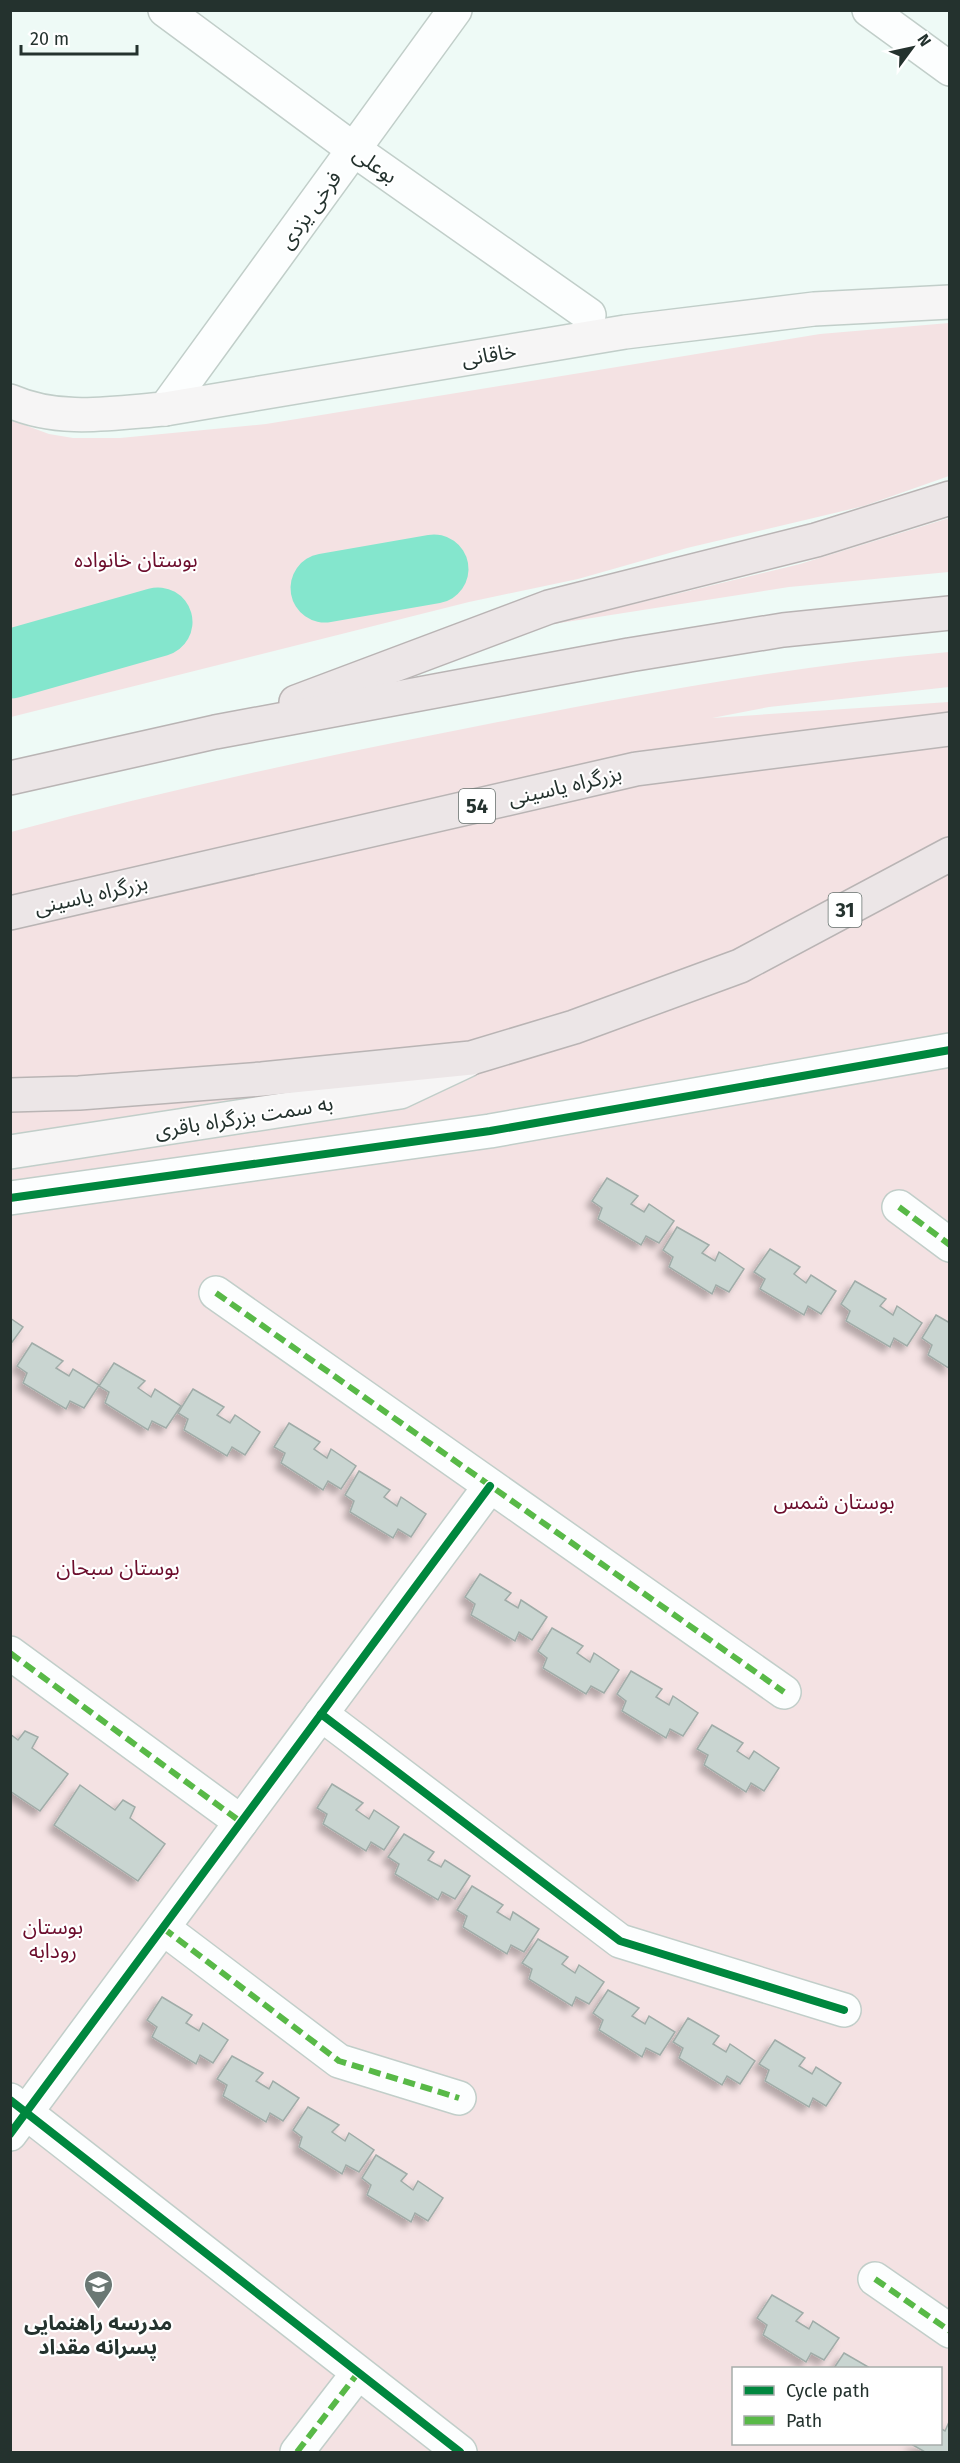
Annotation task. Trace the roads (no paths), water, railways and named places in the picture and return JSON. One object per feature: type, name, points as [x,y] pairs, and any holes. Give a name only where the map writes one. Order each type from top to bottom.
[{"type":"highway","points":[[215,732],[549,607],[816,540],[950,498]]},
{"type":"highway","points":[[10,778],[215,732],[629,655],[783,630],[950,613]]},
{"type":"highway","name":"بزرگراه یاسینی","points":[[10,913],[636,770],[950,729]]},
{"type":"highway","name":"31","points":[[471,1058],[574,1027],[740,966],[950,854]]},
{"type":"highway","points":[[10,1095],[78,1093],[262,1079],[471,1058]]},
{"type":"main road","name":"خاقانی","points":[[20,405],[58,415],[94,415],[165,409],[636,331],[814,309],[950,302]]},
{"type":"main road","name":"به سمت بزرگراه باقری","points":[[10,1152],[400,1092],[471,1058]]},
{"type":"street","name":"بوعلی","points":[[165,10],[354,149],[588,315]]},
{"type":"street","name":"فرخی یزدی","points":[[165,409],[454,10]]},
{"type":"street","points":[[869,10],[950,69]]},
{"type":"street","points":[[10,1198],[490,1131],[950,1050]]},
{"type":"street","points":[[899,1207],[950,1245]]},
{"type":"street","points":[[216,1293],[783,1692]]},
{"type":"street","points":[[460,2452],[16,2115],[163,1928],[490,1486]]},
{"type":"street","points":[[10,1653],[241,1822]]},
{"type":"street","points":[[321,1714],[620,1941],[844,2010]]},
{"type":"street","points":[[163,1928],[339,2061],[459,2098]]},
{"type":"street","points":[[875,2279],[950,2331]]},
{"type":"street","points":[[297,2452],[358,2373]]},
{"type":"waterway","points":[[325,588],[434,569]]},
{"type":"waterway","points":[[10,664],[158,622]]},
{"type":"place","name":"مدرسه راهنمایی پسرانه مقداد","points":[[98,2310]]},
{"type":"park label","name":"بوستان خانواده","points":[[136,560]]},
{"type":"park label","name":"بوستان شمس","points":[[834,1502]]},
{"type":"park label","name":"بوستان سبحان","points":[[118,1568]]},
{"type":"park label","name":"بوستان رودابه","points":[[53,1939]]}]
